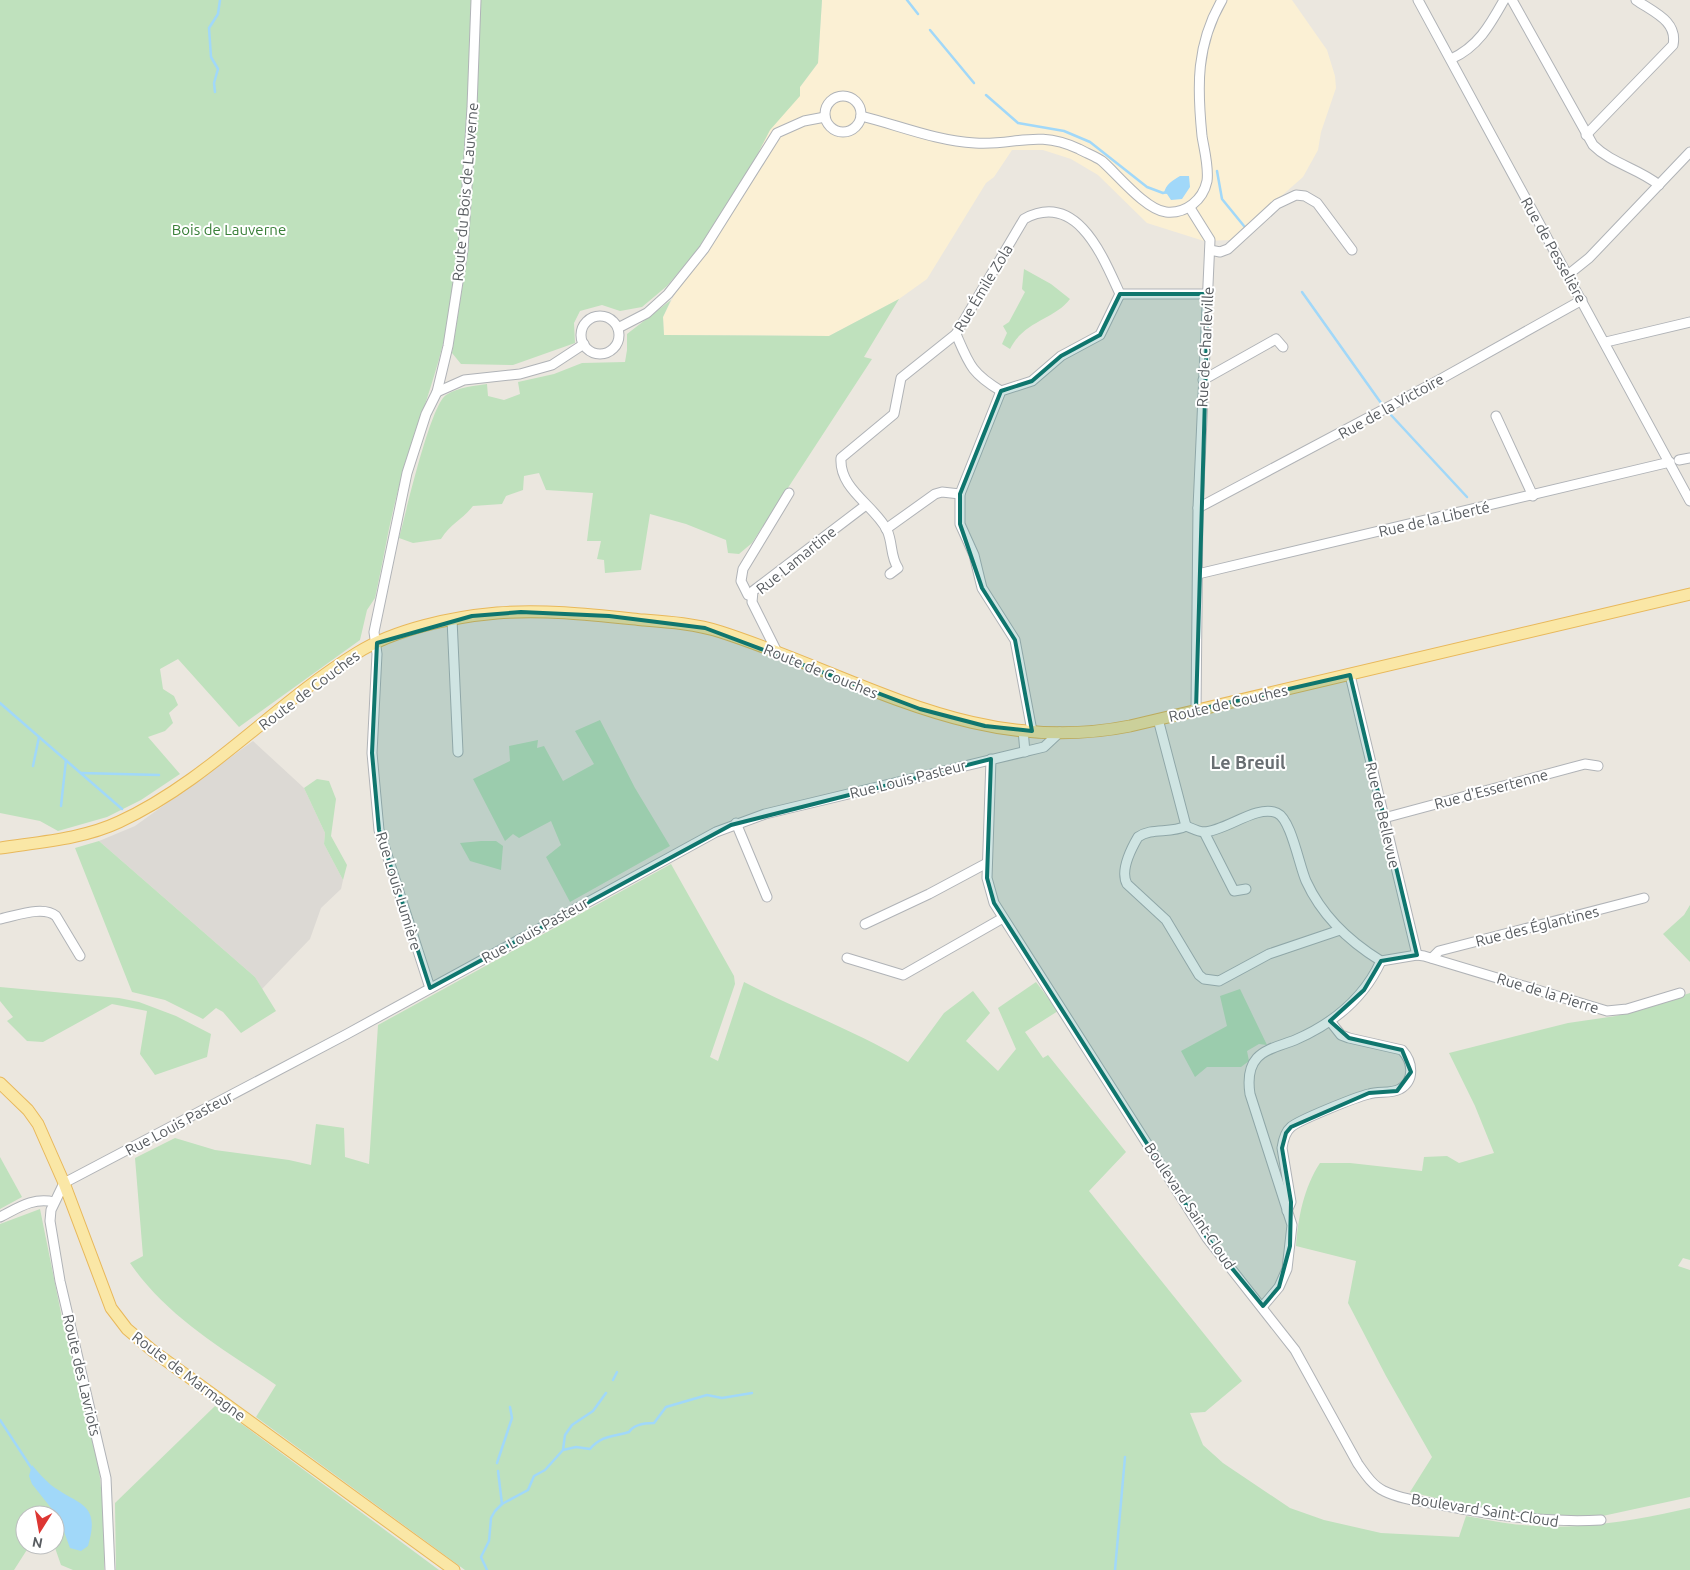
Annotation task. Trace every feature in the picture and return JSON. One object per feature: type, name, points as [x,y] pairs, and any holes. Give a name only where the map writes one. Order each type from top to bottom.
[{"type":"main road","name":"Route de Couches","points":[[0,848],[88,833],[131,816],[181,785],[339,665],[377,642],[452,619],[521,612],[654,621],[706,628],[777,652],[920,709],[985,726],[1027,731],[1060,732],[1105,731],[1690,596]]},
{"type":"main road","name":"Route de Marmagne","points":[[0,1083],[28,1110],[38,1124],[64,1183],[111,1308],[127,1329],[161,1357],[454,1570]]},
{"type":"street","name":"Route du Bois de Lauverne","points":[[377,642],[374,632],[407,473],[426,414],[437,392],[448,346],[463,250],[472,107],[476,0]]},
{"type":"street","points":[[861,116],[951,140],[974,143],[1022,138],[1057,141],[1100,160],[1152,206],[1164,212],[1176,213],[1190,208],[1201,195],[1207,180],[1198,94],[1198,72],[1210,24],[1222,0]]},
{"type":"street","name":"Rue de Pesselière","points":[[1418,0],[1582,300],[1675,462],[1690,501]]},
{"type":"street","points":[[1451,59],[1465,52],[1486,31],[1504,0]]},
{"type":"street","points":[[1512,0],[1593,145],[1608,158],[1646,175],[1659,185]]},
{"type":"street","points":[[1586,135],[1673,45],[1675,36],[1672,26],[1636,0]]},
{"type":"street","points":[[840,96],[847,96],[856,101],[861,116],[856,126],[842,132],[830,126],[825,117],[828,104],[840,96]]},
{"type":"street","points":[[618,328],[647,313],[668,294],[704,249],[777,133],[804,121],[825,117]]},
{"type":"street","points":[[1568,274],[1589,258],[1690,152]]},
{"type":"street","points":[[1210,250],[1220,252],[1228,249],[1277,204],[1296,195],[1305,196],[1317,203],[1352,250]]},
{"type":"street","name":"Rue de Charleville","points":[[1190,208],[1210,240],[1202,380],[1198,508],[1196,710]]},
{"type":"street","name":"Rue Émile Zola","points":[[890,574],[898,568],[892,559],[886,529],[842,472],[841,458],[894,414],[901,378],[956,334],[1021,224],[1036,213],[1055,213],[1083,227],[1094,240],[1120,294]]},
{"type":"street","points":[[956,334],[968,361],[980,378],[1001,391],[1032,382],[1061,356],[1100,335],[1120,294],[1208,294]]},
{"type":"street","name":"Rue de la Victoire","points":[[1198,508],[1432,384],[1582,300]]},
{"type":"street","points":[[601,316],[608,317],[618,328],[619,339],[617,345],[608,352],[597,354],[584,344],[582,331],[589,320],[601,316]]},
{"type":"street","points":[[1606,342],[1690,322]]},
{"type":"street","points":[[1202,380],[1276,339],[1283,346]]},
{"type":"street","points":[[437,392],[464,380],[520,374],[552,365],[584,344]]},
{"type":"street","points":[[1001,391],[960,494],[960,524],[974,555],[980,583],[988,599],[1010,631],[1018,649],[1027,731],[1025,752]]},
{"type":"street","points":[[1496,416],[1533,496]]},
{"type":"street","name":"Rue de la Liberté","points":[[1198,574],[1690,458]]},
{"type":"street","points":[[886,529],[935,494],[942,492],[960,494]]},
{"type":"street","points":[[751,596],[748,595],[741,581],[743,569],[790,493]]},
{"type":"street","name":"Rue Lamartine","points":[[777,652],[755,610],[751,596],[756,587],[866,505]]},
{"type":"street","points":[[452,619],[458,752]]},
{"type":"street","name":"Rue Louis Lumière","points":[[377,642],[372,753],[379,830],[430,988]]},
{"type":"street","name":"Rue de Bellevue","points":[[1350,675],[1417,954]]},
{"type":"street","points":[[1158,719],[1186,826]]},
{"type":"street","points":[[1035,749],[1046,732]]},
{"type":"street","name":"Rue Louis Pasteur","points":[[64,1183],[339,1038],[697,842],[736,823],[774,811],[1025,752],[1052,741],[1060,732]]},
{"type":"street","name":"Boulevard Saint-Cloud","points":[[991,759],[987,864],[990,892],[1003,918],[1207,1238],[1295,1350],[1358,1464],[1370,1480],[1383,1491],[1425,1502],[1522,1518],[1564,1522],[1601,1520]]},
{"type":"street","name":"Rue d'Essertenne","points":[[1384,818],[1585,764],[1598,766]]},
{"type":"street","points":[[1340,930],[1269,954],[1220,981],[1204,979],[1199,975],[1166,920],[1126,884],[1124,872],[1138,837],[1150,831],[1168,832],[1186,826],[1204,832],[1258,812],[1273,811],[1280,814],[1289,825],[1295,853],[1307,884],[1340,930],[1381,961],[1417,954]]},
{"type":"street","points":[[736,823],[767,897]]},
{"type":"street","points":[[1204,832],[1234,891],[1246,889]]},
{"type":"street","points":[[864,924],[929,894],[987,864]]},
{"type":"street","name":"Rue des Églantines","points":[[1432,958],[1439,952],[1644,898]]},
{"type":"street","points":[[0,919],[41,911],[51,912],[56,916],[80,956]]},
{"type":"street","points":[[847,958],[903,975],[1003,918]]},
{"type":"street","name":"Rue de la Pierre","points":[[1417,954],[1607,1011],[1627,1009],[1680,993]]},
{"type":"street","points":[[1262,1306],[1279,1287],[1287,1269],[1292,1225],[1250,1094],[1248,1077],[1252,1066],[1266,1051],[1304,1036],[1330,1021],[1364,990],[1381,961]]},
{"type":"street","points":[[1287,1211],[1291,1202],[1282,1148],[1283,1141],[1291,1127],[1369,1093],[1397,1091],[1410,1079],[1411,1064],[1402,1050],[1341,1035],[1330,1021]]},
{"type":"street","name":"Route des Lavriots","points":[[64,1183],[54,1202],[50,1221],[60,1281],[106,1478],[110,1570]]},
{"type":"street","points":[[0,1217],[28,1203],[42,1200],[54,1202]]},
{"type":"highlighted area","points":[[1120,294],[1208,294],[1196,710],[1350,675],[1417,955],[1381,961],[1364,990],[1330,1021],[1349,1038],[1402,1050],[1411,1072],[1397,1091],[1369,1093],[1291,1127],[1286,1133],[1282,1148],[1291,1202],[1290,1246],[1279,1287],[1263,1306],[1207,1238],[994,903],[987,878],[991,759],[731,825],[430,988],[379,830],[372,753],[377,643],[472,616],[521,612],[609,616],[705,628],[920,709],[985,726],[1032,731],[1015,640],[982,588],[960,524],[960,494],[1001,391],[1032,381],[1061,356],[1100,335]]},
{"type":"shaded area","points":[[822,0],[1292,0],[1327,50],[1335,76],[1336,88],[1321,132],[1318,150],[1303,177],[1231,240],[1204,241],[1147,223],[1098,175],[1071,159],[1043,150],[1012,150],[994,177],[986,183],[927,279],[899,299],[829,336],[664,335],[663,317],[698,249],[755,159],[770,130],[799,96],[800,87],[818,63]]},
{"type":"shaded area","points":[[253,741],[304,788],[325,833],[324,844],[343,880],[341,889],[321,908],[310,939],[262,989],[255,977],[99,841],[135,826]]},
{"type":"green space","name":"Bois de Lauverne","points":[[0,0],[471,0],[463,201],[448,321],[433,380],[398,491],[375,598],[367,610],[360,640],[239,727],[178,659],[160,669],[163,689],[174,696],[178,705],[169,713],[173,723],[165,731],[148,737],[180,774],[141,800],[107,817],[58,831],[40,821],[0,813]]},
{"type":"green space","points":[[481,0],[822,0],[818,63],[800,87],[800,96],[770,130],[755,159],[698,249],[667,286],[642,307],[620,311],[602,305],[580,311],[574,323],[575,343],[513,365],[461,364],[452,353],[467,257]]},
{"type":"green space","points":[[1024,269],[1051,284],[1070,299],[1056,312],[1023,332],[1010,349],[1002,344],[1007,333],[1003,326],[1009,322],[1025,292],[1022,289]]},
{"type":"green space","points":[[899,299],[864,357],[872,359],[752,543],[739,554],[728,553],[726,540],[686,524],[650,514],[641,570],[605,573],[604,560],[597,559],[601,541],[587,541],[593,493],[546,490],[539,473],[524,476],[523,490],[506,496],[502,504],[473,506],[441,539],[413,543],[399,538],[419,461],[433,418],[440,403],[451,392],[466,387],[487,384],[488,396],[504,400],[520,394],[518,382],[554,374],[582,363],[625,362],[627,334],[671,300],[663,317],[664,335],[829,336]]},
{"type":"green space","points":[[600,720],[635,788],[670,846],[570,902],[546,857],[561,845],[551,821],[519,838],[513,834],[505,841],[473,779],[510,761],[509,746],[538,740],[537,748],[544,746],[563,781],[594,764],[575,731]]},
{"type":"green space","points":[[317,779],[329,781],[336,799],[331,836],[347,865],[343,880],[324,844],[325,833],[304,788]]},
{"type":"green space","points":[[99,841],[255,977],[276,1011],[241,1033],[223,1012],[216,1008],[203,1019],[165,1000],[132,992],[75,848]]},
{"type":"green space","points":[[496,841],[503,846],[501,870],[470,861],[460,843]]},
{"type":"green space","points":[[671,864],[734,976],[735,984],[710,1057],[718,1061],[744,982],[868,1040],[908,1062],[944,1013],[973,991],[990,1013],[966,1041],[998,1071],[1016,1049],[998,1008],[1036,982],[1058,1011],[1025,1032],[1043,1058],[1048,1055],[1126,1152],[1089,1191],[1242,1381],[1205,1412],[1190,1413],[1203,1445],[1223,1463],[1290,1508],[1324,1520],[1381,1533],[1459,1537],[1466,1516],[1502,1523],[1565,1527],[1649,1517],[1690,1508],[1690,1570],[465,1570],[256,1417],[276,1385],[197,1331],[161,1300],[145,1282],[130,1263],[143,1256],[135,1158],[175,1138],[215,1150],[289,1160],[311,1165],[316,1124],[344,1128],[345,1157],[369,1164],[378,1025]]},
{"type":"green space","points":[[1690,905],[1690,962],[1663,934],[1684,915]]},
{"type":"green space","points":[[0,987],[119,998],[139,1002],[176,1016],[211,1034],[207,1057],[155,1075],[140,1054],[147,1011],[112,1004],[43,1042],[27,1041],[7,1021],[13,1017],[0,1001]]},
{"type":"green space","points":[[1240,989],[1267,1045],[1259,1044],[1247,1051],[1249,1061],[1241,1067],[1207,1067],[1195,1077],[1181,1051],[1227,1026],[1220,996]]},
{"type":"green space","points":[[1690,993],[1690,1260],[1683,1258],[1678,1266],[1690,1270],[1690,1497],[1598,1517],[1552,1517],[1467,1505],[1410,1492],[1432,1457],[1386,1376],[1348,1303],[1356,1261],[1296,1246],[1303,1203],[1314,1172],[1320,1163],[1350,1163],[1422,1171],[1424,1157],[1447,1156],[1459,1163],[1494,1153],[1475,1106],[1449,1053],[1568,1023],[1616,1016]]},
{"type":"green space","points":[[0,1157],[22,1197],[0,1209]]},
{"type":"green space","points":[[40,1209],[62,1318],[99,1469],[104,1516],[104,1570],[73,1570],[61,1565],[58,1555],[65,1555],[65,1505],[15,1505],[15,1555],[24,1555],[14,1570],[0,1570],[0,1224]]},
{"type":"green space","points":[[215,1406],[439,1570],[116,1570],[115,1503]]},
{"type":"water","points":[[1180,176],[1189,176],[1190,187],[1182,199],[1171,200],[1164,193],[1166,187]]},
{"type":"water","points":[[32,1465],[51,1485],[85,1507],[92,1521],[88,1546],[81,1551],[70,1548],[65,1534],[65,1505],[49,1505],[32,1484],[29,1476]]},
{"type":"waterway","points":[[215,92],[214,83],[218,69],[211,57],[209,28],[218,14],[220,0]]},
{"type":"waterway","points":[[907,0],[918,14]]},
{"type":"waterway","points":[[930,30],[974,83]]},
{"type":"waterway","points":[[986,95],[1018,123],[1064,131],[1090,142],[1147,187],[1163,193],[1167,192]]},
{"type":"waterway","points":[[1217,171],[1222,199],[1244,226]]},
{"type":"waterway","points":[[1302,292],[1381,403]]},
{"type":"waterway","points":[[1391,415],[1467,497]]},
{"type":"waterway","points":[[0,703],[122,809]]},
{"type":"waterway","points":[[33,766],[39,737]]},
{"type":"waterway","points":[[61,806],[66,760]]},
{"type":"waterway","points":[[81,773],[159,775]]},
{"type":"waterway","points":[[613,1380],[617,1372]]},
{"type":"waterway","points":[[487,1570],[481,1557],[489,1541],[491,1518],[495,1511],[502,1504],[528,1490],[534,1476],[545,1470],[563,1450],[565,1435],[572,1425],[593,1411],[606,1393]]},
{"type":"waterway","points":[[563,1450],[576,1447],[590,1449],[594,1444],[603,1439],[629,1432],[634,1427],[640,1425],[654,1423],[666,1407],[707,1395],[722,1398],[752,1393]]},
{"type":"waterway","points":[[497,1463],[512,1418],[510,1407]]},
{"type":"waterway","points":[[0,1420],[32,1469]]},
{"type":"waterway","points":[[1115,1570],[1125,1457]]},
{"type":"waterway","points":[[498,1471],[502,1504]]},
{"type":"district","name":"Le Breuil","points":[[1248,762]]}]
